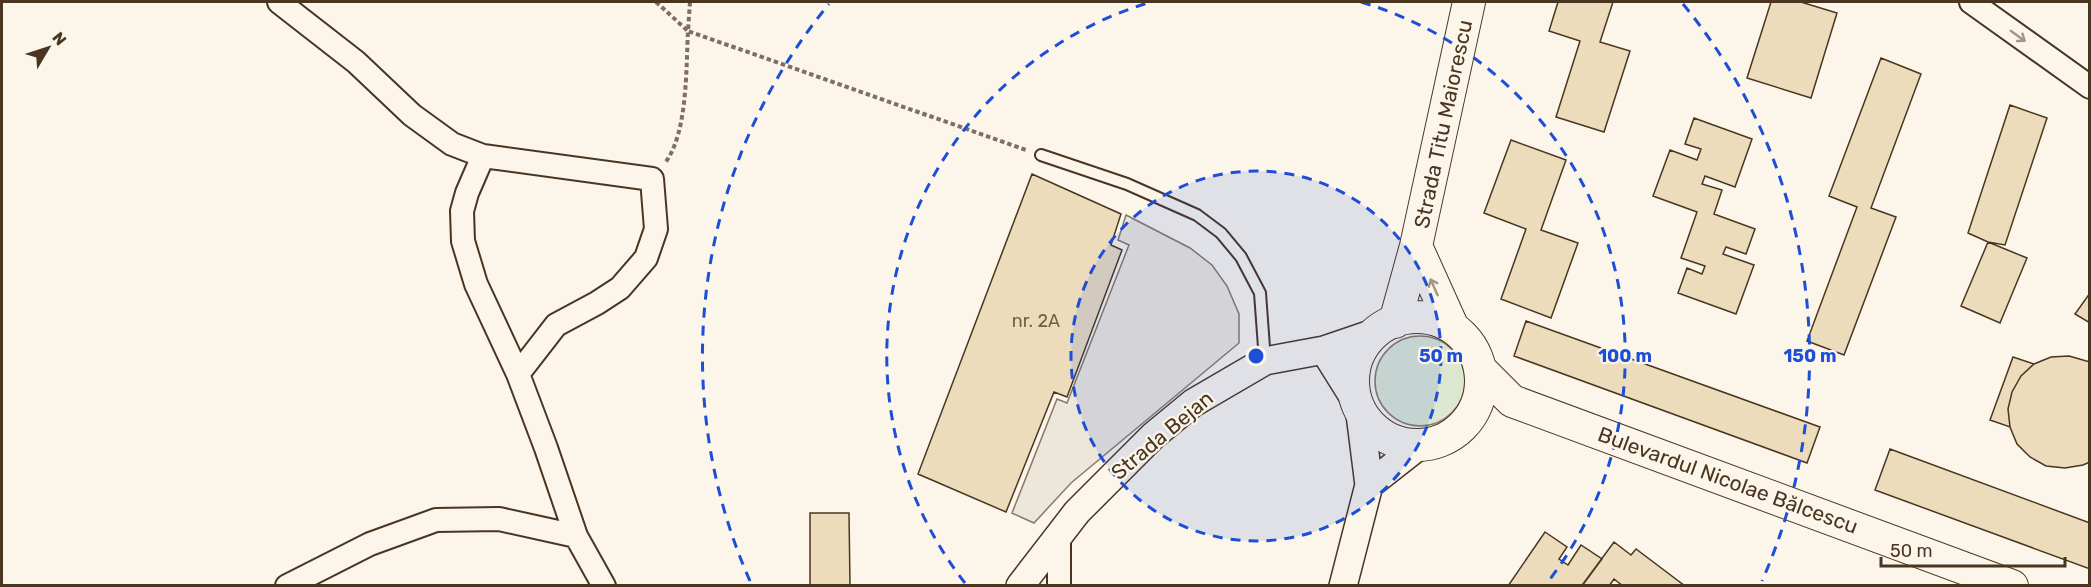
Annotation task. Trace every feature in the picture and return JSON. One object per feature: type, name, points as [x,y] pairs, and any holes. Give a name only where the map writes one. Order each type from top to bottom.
[{"type":"main road","name":"Strada Titu Maiorescu","points":[[1386,327],[1416,246],[1469,2]]},
{"type":"main road","points":[[1416,246],[1453,328],[1470,346],[1480,369],[1481,380],[1477,404],[1465,424]]},
{"type":"main road","points":[[1453,328],[1419,317],[1386,327],[1362,350],[1354,372],[1355,395],[1371,425],[1379,432],[1399,442],[1420,445],[1445,439],[1465,424],[1512,401],[1480,369]]},
{"type":"main road","name":"Bulevardul Nicolae Bălcescu","points":[[1512,401],[2012,585]]},
{"type":"street","points":[[279,2],[356,62],[412,115],[452,144],[483,156],[652,179],[656,228],[645,258],[620,288],[556,325],[518,374]]},
{"type":"street","points":[[1971,2],[2090,87]]},
{"type":"street","points":[[483,156],[466,193],[462,212],[464,241],[476,284],[518,374],[576,536],[604,585]]},
{"type":"street","name":"Strada Bejan","points":[[1020,585],[1077,512],[1177,416],[1202,397],[1265,361],[1324,350],[1386,327]]},
{"type":"street","points":[[1324,350],[1359,406],[1369,485],[1343,585]]},
{"type":"street","points":[[1369,485],[1420,445]]},
{"type":"street","points":[[287,585],[370,544],[436,520],[499,519],[576,536]]},
{"type":"street","points":[[1059,535],[1059,585]]},
{"type":"lane","points":[[1041,155],[1127,184],[1197,215],[1221,233],[1240,257],[1260,293],[1265,361]]},
{"type":"path","points":[[656,2],[688,31],[1041,155]]},
{"type":"path","points":[[652,179],[672,153],[684,103],[690,2]]},
{"type":"green space","points":[[1420,336],[1437,339],[1452,349],[1462,364],[1465,381],[1462,398],[1452,413],[1437,423],[1420,426],[1403,423],[1388,413],[1378,398],[1375,381],[1378,364],[1388,349],[1403,339]]},
{"type":"shaded area","points":[[1126,215],[1190,248],[1212,265],[1227,286],[1239,314],[1239,343],[1071,483],[1034,523],[1012,513],[1057,399],[1067,403],[1129,245],[1118,240]]},
{"type":"building","points":[[1558,2],[1613,2],[1600,42],[1630,51],[1604,132],[1556,117],[1580,41],[1549,31]]},
{"type":"building","points":[[1771,2],[1801,2],[1837,13],[1811,98],[1747,78]]},
{"type":"building","points":[[1881,58],[1921,74],[1871,208],[1896,217],[1844,355],[1807,341],[1857,207],[1829,196]]},
{"type":"building","points":[[2010,105],[2047,118],[2005,245],[1988,242],[1968,233]]},
{"type":"building","points":[[1694,118],[1752,139],[1735,187],[1705,176],[1702,184],[1722,190],[1714,214],[1755,229],[1746,254],[1726,247],[1723,254],[1754,265],[1736,314],[1678,293],[1687,268],[1702,274],[1705,266],[1681,258],[1697,212],[1653,196],[1670,150],[1697,160],[1701,149],[1685,144]]},
{"type":"building","points":[[1511,140],[1566,160],[1541,230],[1578,243],[1551,318],[1501,299],[1526,229],[1484,213]]},
{"type":"building","points":[[1032,174],[1121,214],[1111,245],[1122,250],[1067,397],[1054,392],[1006,512],[918,474]]},
{"type":"building","points":[[1988,242],[2027,258],[2000,323],[1961,306]]},
{"type":"building","points":[[2090,293],[2090,323],[2075,314]]},
{"type":"building","points":[[1526,321],[1820,427],[1807,463],[1514,356]]},
{"type":"building","points":[[2069,356],[2090,362],[2090,462],[2065,468],[2046,466],[2030,457],[2017,444],[2010,427],[2008,409],[2012,392],[2021,376],[2034,364],[2051,357]]},
{"type":"building","points":[[2013,357],[2034,364],[2021,376],[2012,392],[2008,409],[2010,427],[1990,420]]},
{"type":"building","points":[[1890,449],[2090,523],[2090,569],[1875,490]]},
{"type":"building","points":[[810,513],[849,513],[850,586],[810,586]]},
{"type":"building","points":[[1545,532],[1567,547],[1559,559],[1568,565],[1581,545],[1602,559],[1582,586],[1508,586]]},
{"type":"building","points":[[1614,542],[1631,555],[1636,549],[1685,586],[1623,586],[1614,579],[1609,586],[1585,586],[1583,584]]}]
